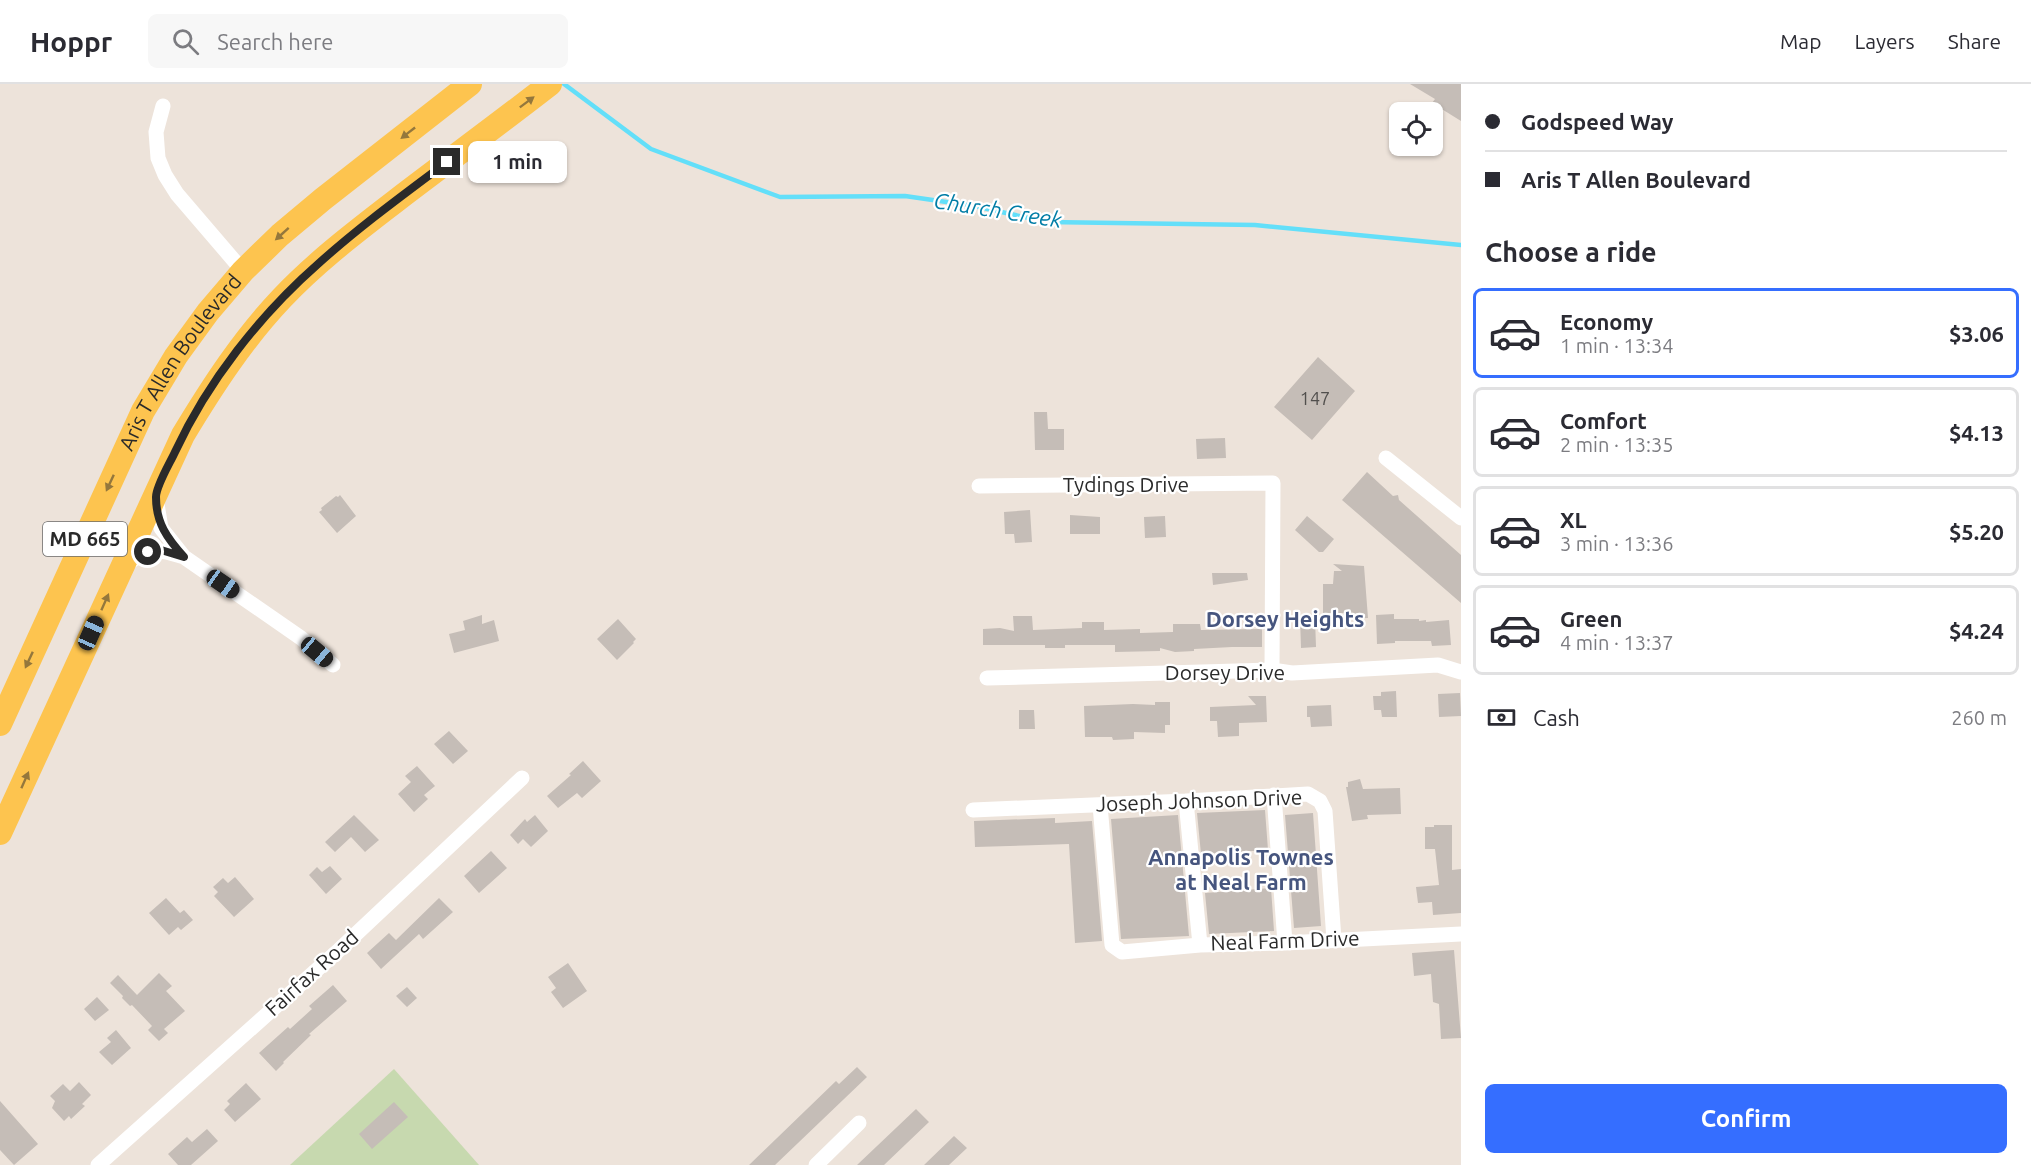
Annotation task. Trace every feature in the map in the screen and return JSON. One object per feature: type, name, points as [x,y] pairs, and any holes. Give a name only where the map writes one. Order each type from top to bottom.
[{"type":"main road","name":"Aris T Allen Boulevard","points":[[0,833],[183,435],[215,383],[245,341],[281,298],[355,232],[550,84]]},
{"type":"main road","name":"Aris T Allen Boulevard","points":[[0,724],[144,411],[176,356],[208,312],[243,271],[280,235],[462,90]]},
{"type":"street","points":[[163,106],[156,132],[158,158],[165,175],[177,194],[243,271]]},
{"type":"street","points":[[1386,458],[1461,518]]},
{"type":"street","name":"Tydings Drive","points":[[979,486],[1273,483],[1272,670]]},
{"type":"street","points":[[156,494],[158,520],[162,531],[184,557],[301,638],[333,665]]},
{"type":"street","points":[[119,571],[140,555],[153,550],[184,557]]},
{"type":"street","name":"Dorsey Drive","points":[[987,678],[1272,670],[1292,673],[1438,666],[1461,672]]},
{"type":"street","name":"Fairfax Road","points":[[98,1165],[339,950],[522,778]]},
{"type":"street","name":"Joseph Johnson Drive","points":[[973,810],[1308,794],[1320,801],[1324,811],[1334,940]]},
{"type":"street","points":[[1274,795],[1285,943]]},
{"type":"street","points":[[1186,801],[1200,945]]},
{"type":"street","name":"Neal Farm Drive","points":[[1100,805],[1112,945],[1122,952],[1200,945],[1461,934]]},
{"type":"street","points":[[816,1165],[859,1123]]},
{"type":"green space","points":[[394,1069],[479,1165],[290,1165]]},
{"type":"building","points":[[1410,84],[1461,84],[1461,121],[1443,110],[1443,102],[1433,102],[1435,99]]},
{"type":"building","points":[[1318,357],[1355,391],[1312,440],[1274,407]]},
{"type":"building","points":[[1034,412],[1047,412],[1048,429],[1064,429],[1064,450],[1035,450]]},
{"type":"building","points":[[1225,438],[1226,458],[1197,459],[1196,439]]},
{"type":"building","points":[[1367,472],[1393,496],[1398,495],[1399,500],[1461,555],[1461,603],[1342,500]]},
{"type":"building","points":[[340,495],[356,516],[337,533],[319,512],[321,508]]},
{"type":"building","points":[[1030,510],[1032,542],[1015,543],[1014,534],[1005,534],[1004,512]]},
{"type":"building","points":[[1070,515],[1100,517],[1100,534],[1070,534]]},
{"type":"building","points":[[1165,516],[1166,537],[1145,538],[1144,517]]},
{"type":"building","points":[[1307,516],[1334,539],[1323,552],[1319,552],[1295,530]]},
{"type":"building","points":[[1333,564],[1364,566],[1368,618],[1349,619],[1349,613],[1323,613],[1323,584],[1333,584],[1334,571],[1342,571]]},
{"type":"building","points":[[1212,573],[1247,573],[1248,580],[1213,585]]},
{"type":"building","points":[[1394,614],[1394,619],[1419,619],[1419,621],[1426,620],[1426,622],[1449,620],[1451,645],[1432,646],[1431,641],[1395,641],[1395,643],[1377,644],[1376,615]]},
{"type":"building","points":[[482,615],[482,624],[494,620],[499,641],[454,653],[449,634],[465,630],[463,621]]},
{"type":"building","points":[[1013,616],[1032,616],[1033,630],[1082,628],[1082,622],[1104,622],[1104,630],[1140,629],[1140,633],[1173,632],[1173,624],[1200,624],[1201,630],[1262,629],[1262,647],[1194,649],[1194,651],[1175,652],[1160,648],[1160,651],[1115,652],[1115,645],[1065,645],[1065,648],[1045,648],[1045,645],[983,645],[983,629],[1000,628],[1014,631]]},
{"type":"building","points":[[1300,618],[1315,618],[1316,647],[1301,648]]},
{"type":"building","points":[[618,619],[636,639],[617,660],[597,639]]},
{"type":"building","points":[[1396,691],[1397,717],[1382,717],[1381,710],[1374,710],[1373,696],[1381,696],[1381,692]]},
{"type":"building","points":[[1460,693],[1461,716],[1439,717],[1438,694]]},
{"type":"building","points":[[1248,696],[1266,696],[1267,722],[1239,723],[1239,736],[1218,737],[1217,721],[1210,721],[1210,707],[1256,705]]},
{"type":"building","points":[[1155,702],[1170,702],[1170,725],[1165,725],[1165,733],[1134,732],[1134,739],[1113,740],[1112,737],[1085,737],[1084,706],[1155,705]]},
{"type":"building","points":[[1331,705],[1332,726],[1311,727],[1310,717],[1307,717],[1307,706]]},
{"type":"building","points":[[1019,710],[1034,710],[1035,729],[1019,729]]},
{"type":"building","points":[[449,731],[468,751],[453,764],[434,744]]},
{"type":"building","points":[[583,761],[601,781],[582,798],[577,793],[558,808],[547,796]]},
{"type":"building","points":[[417,766],[435,786],[424,795],[428,799],[414,812],[398,794],[411,782],[405,776]]},
{"type":"building","points":[[1360,779],[1363,789],[1400,788],[1401,814],[1367,815],[1368,819],[1352,821],[1346,787],[1348,787],[1348,782]]},
{"type":"building","points":[[1265,810],[1268,850],[1201,854],[1197,813]]},
{"type":"building","points":[[1313,813],[1321,926],[1294,928],[1285,815]]},
{"type":"building","points":[[354,815],[379,840],[365,852],[351,837],[335,852],[325,842]]},
{"type":"building","points":[[535,815],[548,831],[531,847],[523,839],[518,844],[510,835],[525,819],[527,822]]},
{"type":"building","points":[[1178,815],[1189,936],[1121,939],[1111,819]]},
{"type":"building","points":[[1055,818],[1055,823],[1092,821],[1102,941],[1075,943],[1069,844],[975,847],[974,821]]},
{"type":"building","points":[[1434,825],[1452,825],[1452,870],[1461,869],[1461,913],[1433,915],[1432,902],[1418,903],[1416,887],[1439,885],[1435,849],[1425,849],[1425,827],[1434,827]]},
{"type":"building","points":[[491,851],[507,868],[479,893],[464,876]]},
{"type":"building","points":[[330,866],[342,879],[326,894],[309,875],[317,867],[322,872]]},
{"type":"building","points":[[235,877],[254,899],[234,917],[214,896],[218,892],[213,887],[223,878],[228,883]]},
{"type":"building","points":[[1271,888],[1274,931],[1209,934],[1205,893]]},
{"type":"building","points":[[166,898],[180,913],[184,910],[193,920],[181,930],[178,927],[169,935],[149,913]]},
{"type":"building","points":[[439,898],[453,912],[423,939],[419,934],[381,969],[367,953],[389,933],[396,940]]},
{"type":"building","points":[[1454,950],[1461,1038],[1441,1039],[1439,1004],[1433,1002],[1431,974],[1414,976],[1412,953]]},
{"type":"building","points":[[568,963],[587,991],[563,1008],[551,992],[556,988],[548,977]]},
{"type":"building","points":[[159,973],[172,986],[166,991],[185,1011],[164,1029],[168,1033],[159,1041],[148,1030],[152,1026],[122,998],[123,996],[110,983],[118,975],[137,995]]},
{"type":"building","points":[[333,985],[347,1001],[309,1034],[311,1035],[276,1071],[259,1053],[312,1009],[309,1006]]},
{"type":"building","points":[[407,987],[417,998],[407,1007],[396,996]]},
{"type":"building","points":[[97,997],[109,1010],[95,1021],[84,1009]]},
{"type":"building","points":[[116,1030],[131,1048],[112,1065],[99,1052],[111,1042],[107,1038]]},
{"type":"building","points":[[857,1067],[867,1077],[775,1165],[749,1165],[836,1081],[839,1084]]},
{"type":"building","points":[[79,1082],[91,1095],[82,1104],[85,1106],[71,1119],[69,1116],[64,1121],[52,1108],[55,1101],[50,1096],[63,1084],[70,1091]]},
{"type":"building","points":[[246,1083],[261,1099],[235,1122],[224,1110],[230,1104],[227,1101]]},
{"type":"building","points":[[0,1101],[38,1144],[14,1165],[0,1150]]},
{"type":"building","points":[[394,1102],[408,1117],[372,1149],[359,1134]]},
{"type":"building","points":[[916,1109],[929,1122],[884,1165],[857,1165]]},
{"type":"building","points":[[207,1129],[218,1141],[191,1165],[178,1165],[168,1154],[187,1137],[192,1142]]},
{"type":"building","points":[[954,1136],[967,1148],[949,1165],[924,1165]]},
{"type":"waterway","name":"Church Creek","points":[[564,84],[651,149],[780,197],[905,196],[974,206],[1047,222],[1255,225],[1461,245]]},
{"type":"district","name":"Dorsey Heights","points":[[1285,619]]},
{"type":"district","name":"Annapolis Townes at Neal Farm","points":[[1241,870]]},
{"type":"route","points":[[148,552],[161,550],[184,557],[162,531],[158,520],[156,494],[183,435],[215,383],[245,341],[281,298],[316,265],[355,232],[447,162]]}]
